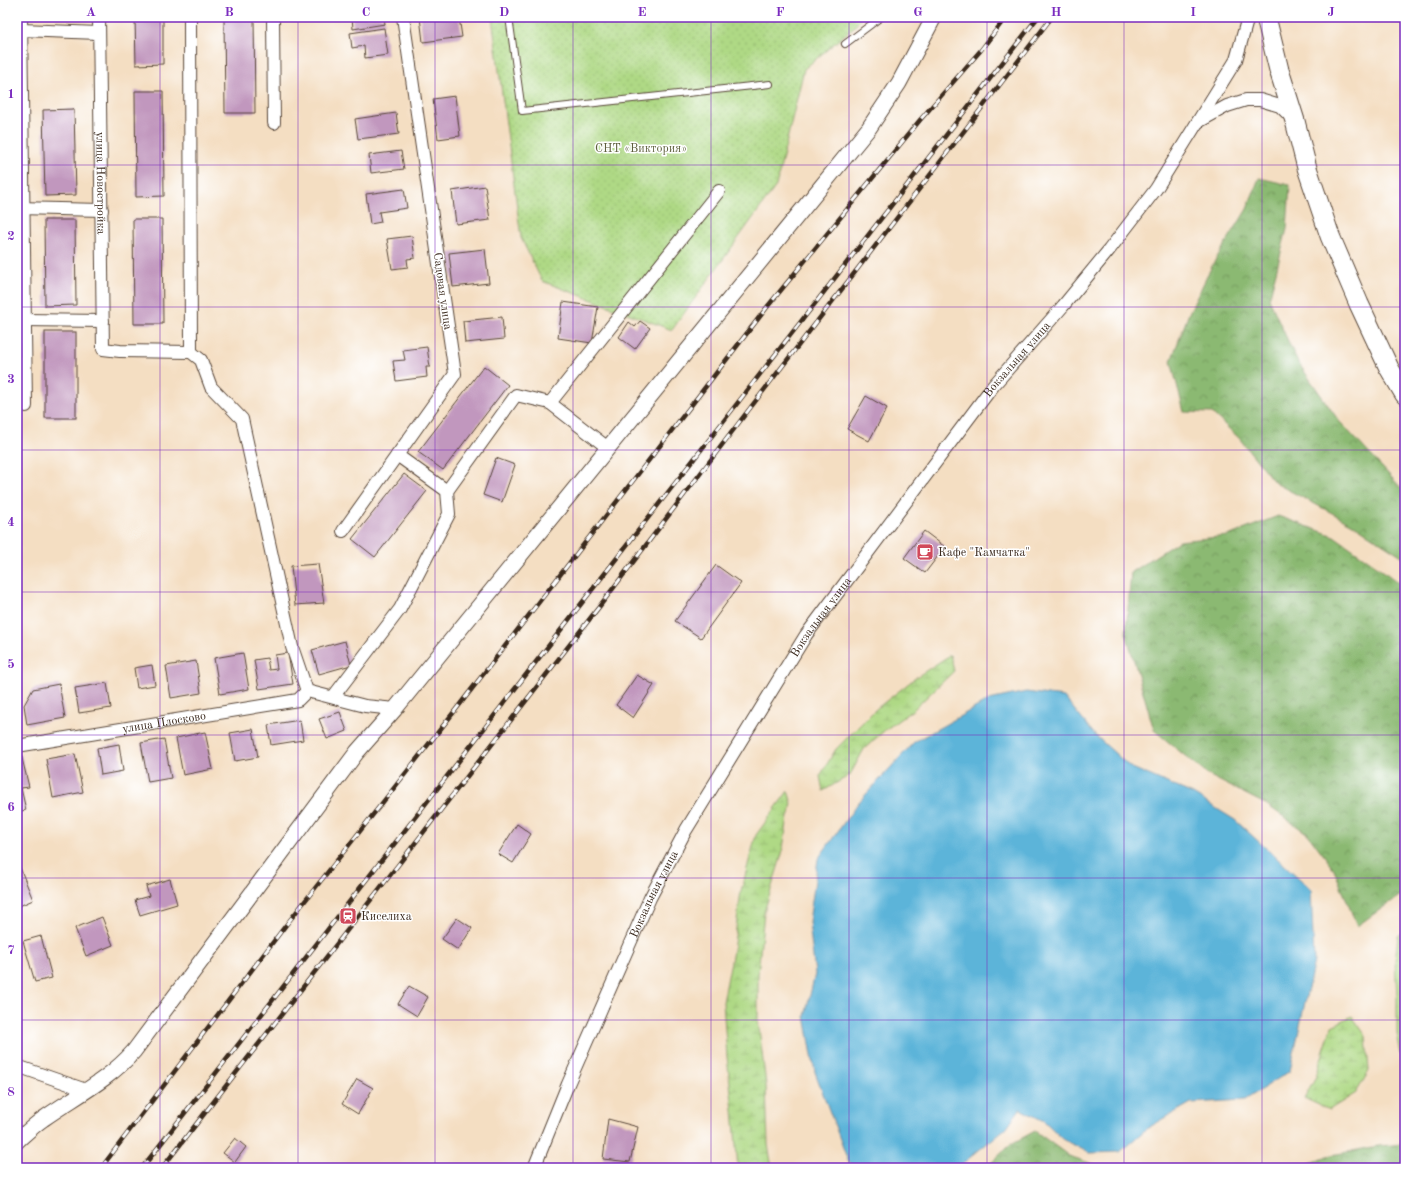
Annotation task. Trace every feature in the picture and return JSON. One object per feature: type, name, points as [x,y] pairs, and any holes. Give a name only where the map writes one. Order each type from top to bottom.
[{"type":"main road","points":[[1266,17],[1279,70],[1330,236],[1359,304],[1389,368],[1405,396]]},
{"type":"street","points":[[21,17],[20,209],[24,320],[21,342],[26,406]]},
{"type":"street","name":"улица Новостройка","points":[[99,17],[103,349],[191,352]]},
{"type":"street","points":[[190,17],[191,352],[201,360],[211,387],[242,419],[292,647],[307,691],[365,706],[395,709]]},
{"type":"street","points":[[273,17],[274,123]]},
{"type":"street","name":"Садовая улица","points":[[343,531],[455,374],[403,17]]},
{"type":"street","points":[[17,1141],[41,1120],[124,1063],[134,1051],[357,752],[395,709],[869,128],[899,83],[934,17]]},
{"type":"street","name":"Вокзальная улица","points":[[534,1168],[568,1084],[650,898],[686,830],[806,635],[993,386],[1063,306],[1156,189],[1236,60],[1248,17]]},
{"type":"street","points":[[21,30],[99,33]]},
{"type":"street","points":[[1197,122],[1228,106],[1246,100],[1260,100],[1280,106],[1295,121]]},
{"type":"street","points":[[550,403],[719,191]]},
{"type":"street","points":[[20,209],[102,210]]},
{"type":"street","points":[[24,320],[103,321]]},
{"type":"street","points":[[333,697],[400,609],[449,514],[447,491],[516,395],[550,403],[608,448]]},
{"type":"street","points":[[397,455],[447,491]]},
{"type":"street","name":"улица Плосково","points":[[17,746],[298,700],[307,691]]},
{"type":"street","points":[[17,1068],[20,1067],[86,1090]]},
{"type":"lane","points":[[509,17],[522,111],[770,84]]},
{"type":"lane","points":[[845,44],[881,17]]},
{"type":"green space","name":"СНТ «Виктория»","points":[[492,17],[862,17],[854,27],[804,69],[776,186],[672,330],[542,281],[521,238]]},
{"type":"green space","points":[[1259,178],[1290,185],[1287,229],[1269,299],[1297,361],[1339,421],[1405,492],[1405,558],[1351,523],[1275,483],[1239,438],[1212,413],[1184,412],[1171,361],[1189,313],[1213,264],[1247,209]]},
{"type":"green space","points":[[1278,516],[1334,536],[1405,588],[1405,892],[1357,926],[1334,869],[1308,834],[1267,805],[1208,775],[1154,730],[1126,633],[1131,572],[1179,541],[1228,536]]},
{"type":"green space","points":[[950,655],[954,671],[914,709],[885,730],[864,749],[850,775],[823,791],[820,776],[836,749],[876,709],[918,676]]},
{"type":"green space","points":[[788,791],[792,804],[788,817],[782,854],[764,912],[758,974],[758,1020],[766,1085],[768,1145],[772,1168],[738,1168],[723,1002],[733,951],[741,891],[756,835]]},
{"type":"green space","points":[[1405,931],[1405,1073],[1397,1034],[1395,961],[1398,936]]},
{"type":"green space","points":[[1352,1016],[1366,1036],[1369,1071],[1356,1093],[1329,1110],[1304,1098],[1315,1078],[1332,1026]]},
{"type":"green space","points":[[1035,1131],[1069,1156],[1105,1168],[986,1168],[1011,1144]]},
{"type":"green space","points":[[1405,1144],[1405,1168],[1299,1168],[1327,1156],[1378,1146]]},
{"type":"water","points":[[1026,692],[1064,697],[1095,735],[1130,767],[1193,794],[1235,820],[1311,889],[1314,961],[1290,1071],[1245,1100],[1191,1103],[1146,1129],[1120,1152],[1089,1153],[1063,1139],[1044,1121],[1020,1109],[1006,1128],[957,1168],[857,1168],[848,1161],[815,1072],[805,1016],[815,974],[809,922],[818,859],[858,803],[914,742],[989,700]]},
{"type":"building","points":[[135,17],[163,17],[163,64],[136,65]]},
{"type":"building","points":[[224,17],[254,17],[255,113],[225,113]]},
{"type":"building","points":[[352,17],[384,17],[385,24],[353,29]]},
{"type":"building","points":[[420,17],[459,17],[462,37],[423,42]]},
{"type":"building","points":[[384,28],[388,55],[365,58],[364,46],[352,48],[350,33]]},
{"type":"building","points":[[135,91],[163,91],[164,196],[136,197]]},
{"type":"building","points":[[455,96],[460,136],[438,139],[433,99]]},
{"type":"building","points":[[74,109],[76,195],[45,196],[43,110]]},
{"type":"building","points":[[396,113],[399,134],[358,139],[355,119]]},
{"type":"building","points":[[401,151],[404,169],[371,173],[369,155]]},
{"type":"building","points":[[485,186],[490,220],[456,224],[452,191]]},
{"type":"building","points":[[404,189],[407,208],[379,212],[381,222],[370,224],[366,194]]},
{"type":"building","points":[[133,219],[162,219],[163,324],[134,324]]},
{"type":"building","points":[[44,220],[75,220],[76,305],[45,306]]},
{"type":"building","points":[[412,236],[415,258],[407,259],[408,267],[392,269],[387,239]]},
{"type":"building","points":[[485,249],[489,283],[453,287],[449,253]]},
{"type":"building","points":[[563,302],[598,307],[592,343],[558,338]]},
{"type":"building","points":[[502,317],[504,339],[465,343],[463,321]]},
{"type":"building","points":[[640,321],[650,328],[635,349],[619,337],[629,322],[635,327]]},
{"type":"building","points":[[45,332],[76,332],[76,418],[45,418]]},
{"type":"building","points":[[427,347],[430,367],[426,367],[427,377],[396,381],[393,361],[405,360],[403,350]]},
{"type":"building","points":[[484,366],[508,385],[443,470],[418,452]]},
{"type":"building","points":[[866,396],[887,408],[869,441],[847,429]]},
{"type":"building","points":[[496,458],[515,465],[502,502],[483,495]]},
{"type":"building","points":[[404,474],[427,491],[375,557],[352,539]]},
{"type":"building","name":"Кафе \"Камчатка\"","points":[[924,531],[945,547],[925,573],[904,558]]},
{"type":"building","points":[[318,564],[324,603],[295,605],[291,566]]},
{"type":"building","points":[[716,565],[741,583],[701,638],[675,621]]},
{"type":"building","points":[[345,641],[351,665],[319,674],[312,650]]},
{"type":"building","points":[[243,653],[249,689],[220,694],[214,658]]},
{"type":"building","points":[[288,653],[293,684],[259,689],[254,660],[267,658],[269,670],[277,669],[275,655]]},
{"type":"building","points":[[196,661],[201,693],[171,698],[166,666]]},
{"type":"building","points":[[152,665],[155,685],[137,688],[134,668]]},
{"type":"building","points":[[637,675],[654,685],[633,718],[616,705]]},
{"type":"building","points":[[107,683],[111,708],[79,713],[75,688]]},
{"type":"building","points":[[59,684],[65,718],[27,725],[24,705],[33,689]]},
{"type":"building","points":[[340,712],[347,731],[327,739],[319,719]]},
{"type":"building","points":[[300,720],[303,740],[271,745],[268,725]]},
{"type":"building","points":[[253,729],[258,757],[235,761],[230,733]]},
{"type":"building","points":[[205,732],[213,769],[183,775],[176,738]]},
{"type":"building","points":[[164,739],[171,778],[148,782],[141,743]]},
{"type":"building","points":[[119,744],[123,771],[101,775],[97,748]]},
{"type":"building","points":[[21,754],[29,787],[21,788],[26,810],[17,812],[17,755]]},
{"type":"building","points":[[75,754],[83,792],[53,798],[46,759]]},
{"type":"building","points":[[517,824],[531,834],[513,863],[498,854]]},
{"type":"building","points":[[17,860],[33,900],[17,907]]},
{"type":"building","points":[[170,879],[177,904],[140,915],[135,900],[149,896],[146,886]]},
{"type":"building","points":[[102,917],[113,945],[86,956],[75,928]]},
{"type":"building","points":[[457,918],[472,928],[458,950],[442,939]]},
{"type":"building","points":[[41,936],[52,978],[35,982],[23,941]]},
{"type":"building","points":[[409,986],[428,997],[417,1016],[398,1004]]},
{"type":"building","points":[[357,1079],[373,1088],[358,1114],[342,1104]]},
{"type":"building","points":[[608,1119],[638,1127],[630,1162],[603,1159]]},
{"type":"building","points":[[235,1138],[246,1147],[235,1162],[223,1153]]},
{"type":"railway","points":[[101,1168],[286,925],[461,703],[768,306],[920,120],[981,50],[1006,17]]},
{"type":"railway","points":[[142,1168],[1038,17]]},
{"type":"railway","points":[[162,1168],[599,607],[744,416],[1052,17]]},
{"type":"place","name":"Кафе \"Камчатка\"","points":[[925,552]]},
{"type":"place","name":"Киселиха","points":[[348,916]]}]
